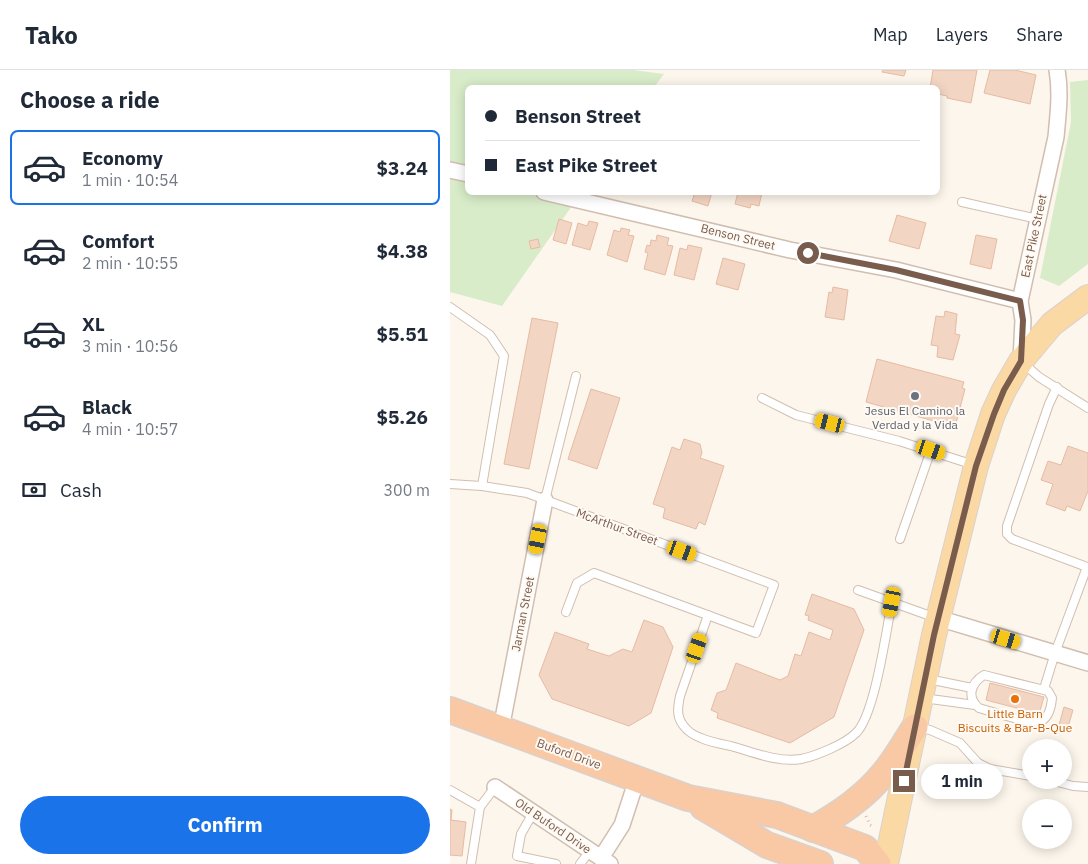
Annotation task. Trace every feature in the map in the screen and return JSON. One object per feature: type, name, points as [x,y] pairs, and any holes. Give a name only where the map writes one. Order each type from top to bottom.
[{"type":"highway","name":"Buford Drive","points":[[450,710],[688,798],[777,815],[866,848],[878,864]]},
{"type":"highway","points":[[813,829],[837,815],[857,800],[884,774],[915,727]]},
{"type":"highway","name":"Buford Drive","points":[[688,798],[766,845],[809,862]]},
{"type":"main road","points":[[1021,361],[1052,324],[1088,297]]},
{"type":"main road","name":"East Pike Street","points":[[886,864],[938,618],[976,466],[1004,390],[1021,361]]},
{"type":"street","name":"East Pike Street","points":[[1021,361],[1023,320],[1020,301],[1056,137],[1059,110],[1057,70]]},
{"type":"street","points":[[450,170],[465,173]]},
{"type":"street","name":"Benson Street","points":[[557,195],[790,250],[896,270],[1020,301]]},
{"type":"street","name":"Jarman Street","points":[[501,729],[545,500]]},
{"type":"street","points":[[938,618],[1088,663]]},
{"type":"street","points":[[600,857],[622,826],[637,779]]},
{"type":"street","name":"Old Buford Drive","points":[[495,787],[600,857]]},
{"type":"lane","points":[[962,202],[1038,219]]},
{"type":"lane","points":[[450,307],[490,335],[504,356],[482,486]]},
{"type":"lane","points":[[1021,361],[1039,377],[1088,408]]},
{"type":"lane","points":[[545,500],[576,376]]},
{"type":"lane","points":[[1044,689],[1087,566],[1012,538],[1007,534],[1007,526],[1048,404],[1057,387]]},
{"type":"lane","points":[[762,398],[796,415],[931,450],[976,466]]},
{"type":"lane","points":[[900,539],[931,450]]},
{"type":"lane","name":"McArthur Street","points":[[450,484],[482,486],[527,493],[774,585],[756,633],[708,615]]},
{"type":"lane","points":[[566,612],[577,583],[594,573],[708,615],[680,696],[679,717],[683,726],[702,739],[780,759],[802,759],[844,741],[856,733],[864,722],[871,704],[892,602]]},
{"type":"lane","points":[[858,590],[938,618]]},
{"type":"lane","points":[[923,688],[986,710],[1034,723],[1046,717],[1051,708],[1052,698],[1048,691],[1044,689],[987,675],[976,681],[972,688],[971,698],[975,705]]},
{"type":"lane","points":[[923,688],[972,688]]},
{"type":"lane","points":[[915,727],[930,730],[960,743],[978,763],[990,769],[1022,774]]},
{"type":"lane","points":[[1072,786],[1088,787]]},
{"type":"lane","points":[[471,864],[480,808],[495,787]]},
{"type":"lane","points":[[450,790],[480,808]]},
{"type":"lane","points":[[533,813],[521,834],[517,856],[556,864]]},
{"type":"lane","points":[[580,864],[600,857]]},
{"type":"path","points":[[866,815],[870,825]]},
{"type":"green space","points":[[450,70],[633,70],[664,74],[656,85],[465,85],[465,195],[580,195],[502,306],[450,292]]},
{"type":"green space","points":[[1088,80],[1088,264],[1059,286],[1040,278],[1071,122],[1070,82]]},
{"type":"building","points":[[883,70],[906,70],[904,76],[882,72]]},
{"type":"building","points":[[933,70],[977,70],[971,103],[947,98],[947,96],[940,94],[940,85],[930,85]]},
{"type":"building","points":[[990,70],[1015,70],[1036,75],[1030,104],[984,93]]},
{"type":"building","points":[[694,195],[711,195],[708,206],[692,201]]},
{"type":"building","points":[[737,195],[761,195],[759,206],[751,204],[750,208],[735,204]]},
{"type":"building","points":[[897,215],[926,223],[919,249],[889,241]]},
{"type":"building","points":[[559,219],[572,223],[566,244],[553,240]]},
{"type":"building","points":[[589,221],[598,223],[590,250],[572,245],[578,223],[587,226]]},
{"type":"building","points":[[621,228],[630,230],[628,235],[634,236],[627,262],[607,255],[614,230],[620,232]]},
{"type":"building","points":[[657,235],[669,238],[667,245],[673,246],[665,275],[644,269],[648,253],[645,252],[647,245],[650,246],[651,240],[656,241]]},
{"type":"building","points":[[976,235],[997,239],[991,269],[970,264]]},
{"type":"building","points":[[538,239],[540,247],[531,249],[529,241]]},
{"type":"building","points":[[688,245],[702,248],[694,280],[674,275],[680,248],[687,250]]},
{"type":"building","points":[[723,258],[745,264],[738,290],[716,284]]},
{"type":"building","points":[[833,287],[848,290],[844,320],[825,317],[829,292],[832,293]]},
{"type":"building","points":[[945,311],[957,314],[955,334],[960,335],[953,360],[937,357],[938,346],[931,345],[936,316],[944,317]]},
{"type":"building","points":[[532,318],[558,323],[529,469],[504,464]]},
{"type":"building","name":"Jesus El Camino la Verdad y la Vida","points":[[877,359],[964,382],[962,388],[965,389],[955,427],[866,402]]},
{"type":"building","points":[[591,389],[620,398],[597,469],[568,459]]},
{"type":"building","points":[[684,439],[700,444],[702,453],[700,458],[724,466],[705,525],[699,522],[696,529],[663,518],[665,508],[653,504],[672,447],[680,450]]},
{"type":"building","points":[[1068,446],[1088,453],[1088,491],[1080,511],[1067,506],[1065,511],[1046,504],[1053,484],[1041,480],[1048,461],[1061,465]]},
{"type":"building","points":[[812,594],[854,609],[864,630],[834,717],[790,743],[717,718],[718,713],[711,710],[717,693],[726,690],[736,663],[780,680],[788,676],[795,654],[801,656],[809,632],[830,640],[833,630],[808,620],[809,616],[805,615]]},
{"type":"building","points":[[644,620],[663,627],[673,647],[651,713],[629,726],[552,699],[539,675],[555,632],[589,644],[587,649],[609,656],[623,649],[632,652]]},
{"type":"building","name":"Little Barn Biscuits & Bar-B-Que","points":[[990,683],[1044,697],[1039,714],[986,700]]},
{"type":"building","points":[[1064,707],[1073,710],[1068,727],[1059,725]]},
{"type":"building","points":[[450,809],[452,810],[451,820],[466,822],[462,856],[450,855]]},
{"type":"place","name":"Jesus El Camino la Verdad y la Vida","points":[[915,396]]},
{"type":"place","name":"Little Barn Biscuits & Bar-B-Que","points":[[1015,699]]},
{"type":"route","points":[[808,253],[896,270],[1020,301],[1023,320],[1021,361],[1004,390],[976,466],[934,635],[904,781]]}]
